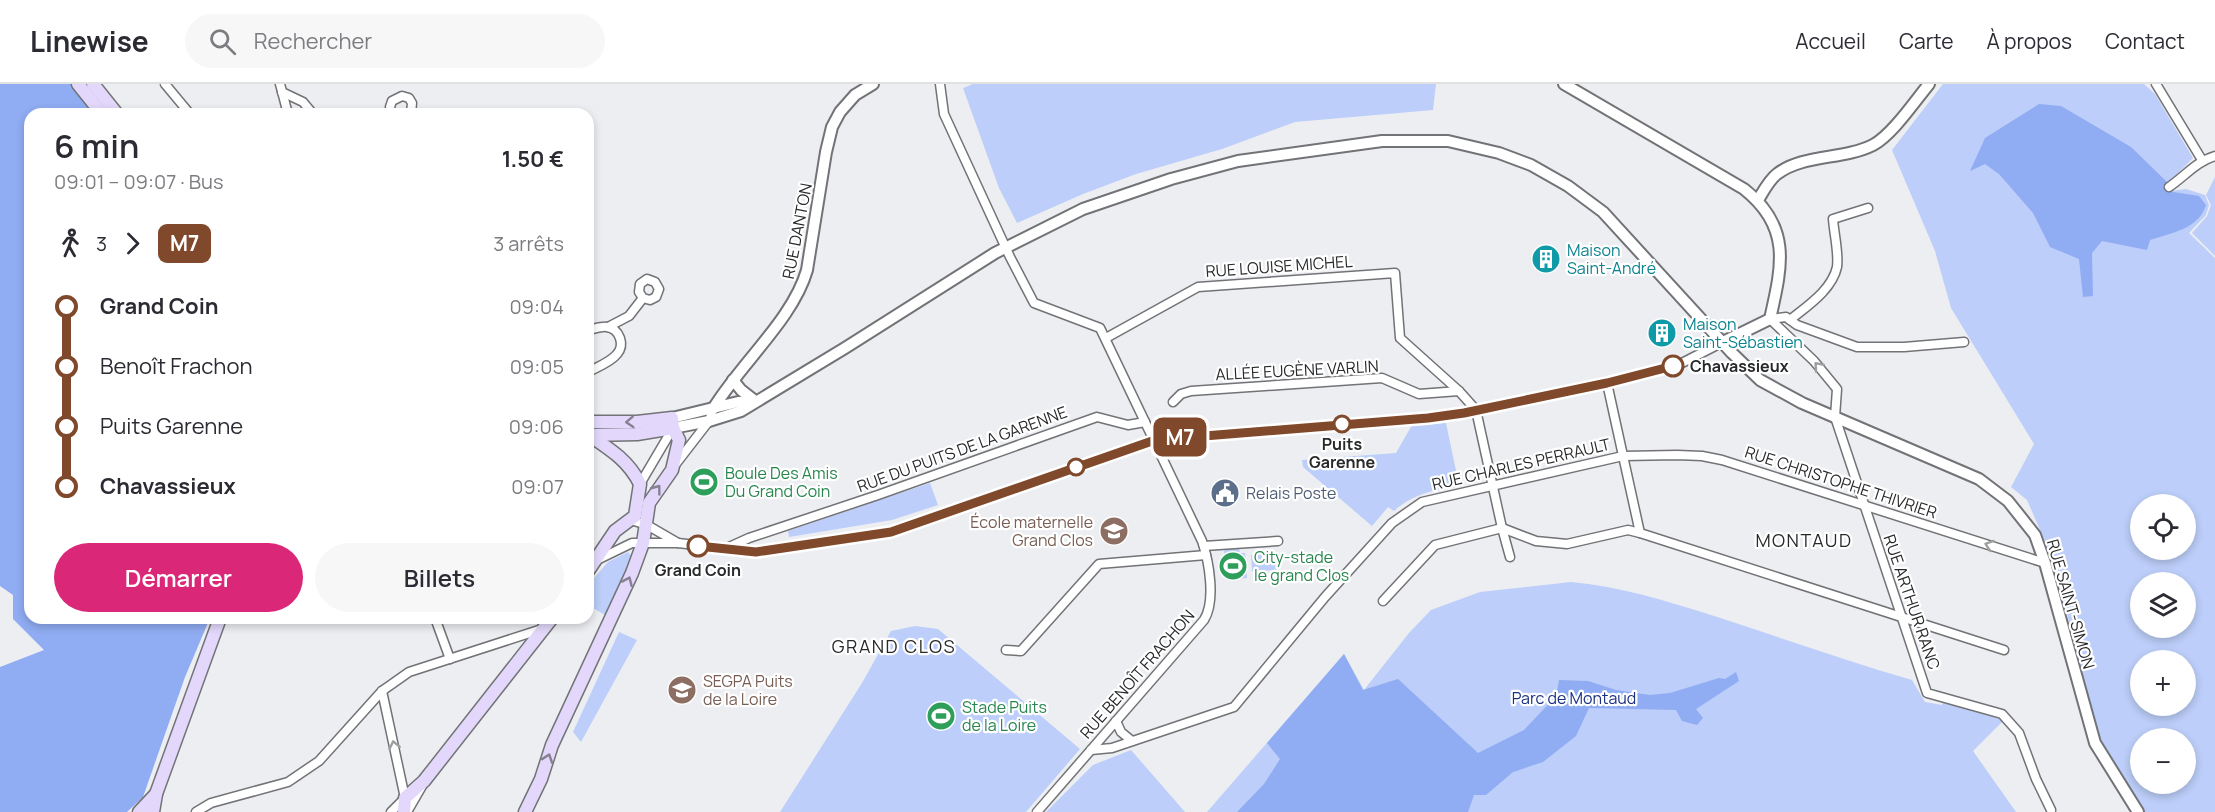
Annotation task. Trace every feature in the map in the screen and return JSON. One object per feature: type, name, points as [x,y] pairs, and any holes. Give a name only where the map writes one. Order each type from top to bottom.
[{"type":"main road","points":[[78,84],[97,108]]},
{"type":"main road","points":[[91,84],[105,108]]},
{"type":"main road","points":[[91,84],[113,108]]},
{"type":"main road","points":[[100,84],[115,108]]},
{"type":"main road","points":[[525,812],[541,779],[552,745],[614,614],[643,543],[651,497],[672,470],[679,440],[672,423],[637,434],[594,431]]},
{"type":"main road","points":[[594,436],[618,454],[630,467],[640,484],[635,516],[615,531],[594,563]]},
{"type":"main road","points":[[153,812],[156,794],[218,624]]},
{"type":"main road","points":[[405,812],[405,798],[424,781],[548,624]]},
{"type":"main road","points":[[139,812],[156,794]]},
{"type":"street","points":[[165,84],[185,108]]},
{"type":"street","name":"RUE DANTON","points":[[713,409],[795,300],[803,285],[832,127],[840,112],[855,95],[873,84]]},
{"type":"street","points":[[940,84],[944,114],[1034,303],[1100,328],[1106,339]]},
{"type":"street","points":[[1564,84],[1744,189],[1758,200],[1777,234],[1780,254],[1781,271],[1770,319]]},
{"type":"street","points":[[1758,200],[1775,175],[1790,166],[1850,154],[1875,143],[1902,117],[1929,84]]},
{"type":"street","points":[[2156,84],[2202,160]]},
{"type":"street","points":[[281,88],[286,108]]},
{"type":"street","points":[[281,88],[303,102],[308,108]]},
{"type":"street","points":[[390,108],[392,101],[402,96],[411,100],[412,108]]},
{"type":"street","name":"RUE SAINT-SIMON","points":[[672,423],[709,421],[741,411],[1006,247],[1083,209],[1171,179],[1238,161],[1382,141],[1448,141],[1499,153],[1531,165],[1568,186],[1603,212],[1760,380],[1802,403],[1980,479],[2008,501],[2035,535],[2045,563],[2095,743],[2138,812]]},
{"type":"street","points":[[2169,187],[2202,160],[2215,156]]},
{"type":"street","points":[[1790,320],[1826,289],[1834,276],[1837,265],[1833,219],[1868,208]]},
{"type":"street","name":"RUE LOUISE MICHEL","points":[[1106,339],[1198,287],[1395,273],[1400,338],[1459,391]]},
{"type":"street","points":[[594,329],[608,327],[629,316],[643,298]]},
{"type":"street","points":[[596,560],[632,543],[678,543],[756,552],[891,532],[1155,440],[1428,418],[1476,410],[1607,383],[1680,364],[1770,319],[1786,317],[1797,325],[1857,347],[1904,347],[1964,342]]},
{"type":"street","points":[[1770,319],[1814,361],[1837,388],[1835,417]]},
{"type":"street","points":[[594,368],[618,353],[621,346],[620,338],[608,327]]},
{"type":"street","name":"RUE BENOÎT FRACHON","points":[[1037,812],[1209,612],[1204,546],[1106,339]]},
{"type":"street","name":"ALLÉE EUGÈNE VARLIN","points":[[1173,402],[1181,394],[1191,391],[1382,378],[1419,394],[1459,391]]},
{"type":"street","points":[[733,380],[755,401]]},
{"type":"street","points":[[1607,383],[1640,533]]},
{"type":"street","points":[[1459,391],[1476,410],[1510,557]]},
{"type":"street","points":[[640,484],[672,423],[738,402],[755,401]]},
{"type":"street","points":[[672,470],[709,421],[713,409]]},
{"type":"street","name":"RUE DU PUITS DE LA GARENNE","points":[[724,550],[749,538],[1097,417],[1128,425],[1145,422]]},
{"type":"street","name":"RUE ARTHUR RANC","points":[[1835,417],[1927,693],[2002,714],[2019,733],[2036,779],[2051,810]]},
{"type":"street","name":"RUE CHARLES PERRAULT","points":[[1091,750],[1112,748],[1234,707],[1325,597],[1392,523],[1422,502],[1623,456]]},
{"type":"street","name":"RUE CHRISTOPHE THIVRIER","points":[[1623,456],[1702,456],[1722,460],[2045,563]]},
{"type":"street","points":[[630,520],[647,525],[678,543]]},
{"type":"street","points":[[1383,601],[1435,545],[1502,528],[1536,541],[1567,544],[1628,530],[2004,650]]},
{"type":"street","points":[[1204,546],[1278,541]]},
{"type":"street","points":[[1006,650],[1021,651],[1100,564],[1206,555]]},
{"type":"street","points":[[437,624],[450,659]]},
{"type":"street","points":[[196,812],[211,803],[288,782],[319,761],[382,691],[409,672],[544,629]]},
{"type":"street","points":[[382,691],[405,798],[391,812]]},
{"type":"street","points":[[1116,721],[1120,732],[1132,741]]},
{"type":"street","points":[[405,812],[424,781]]},
{"type":"green space","points":[[0,84],[73,84],[89,108],[24,108],[24,624],[207,624],[185,677],[143,797],[127,812],[0,812],[0,667],[44,650],[13,619],[13,595],[0,586]]},
{"type":"green space","points":[[973,84],[1436,84],[1433,110],[1295,122],[1222,149],[1136,174],[1017,223],[999,188],[963,88]]},
{"type":"green space","points":[[1943,84],[2144,84],[2155,94],[2193,158],[2169,182],[2170,191],[2186,189],[2205,195],[2209,205],[2206,215],[2189,233],[2215,258],[2215,812],[2145,812],[2132,794],[2196,794],[2196,728],[2130,728],[2130,791],[2095,743],[2058,571],[2027,500],[2011,487],[2034,444],[1951,308],[1935,251],[1892,150]]},
{"type":"green space","points":[[2039,104],[2061,106],[2131,147],[2167,182],[2167,191],[2199,196],[2206,205],[2191,225],[2150,240],[2147,250],[2102,241],[2092,253],[2093,296],[2083,297],[2079,259],[2050,247],[2033,213],[1999,174],[1985,164],[1970,171],[1985,138]]},
{"type":"green space","points":[[2215,177],[2215,256],[2192,233],[2207,216],[2211,205],[2206,195]]},
{"type":"green space","points":[[1446,423],[1459,485],[1416,497],[1394,511],[1388,507],[1372,526],[1303,467],[1302,460],[1396,453],[1412,425]]},
{"type":"green space","points":[[930,483],[938,505],[892,520],[789,537],[788,531]]},
{"type":"green space","name":"City-stade le grand Clos","points":[[1239,548],[1240,553],[1245,553],[1247,578],[1227,580],[1224,549]]},
{"type":"green space","points":[[628,552],[631,555],[621,584],[605,615],[594,609],[594,578],[608,562]]},
{"type":"green space","points":[[1275,553],[1276,570],[1252,571],[1251,555]]},
{"type":"green space","name":"Parc de Montaud","points":[[1571,582],[1623,590],[1708,614],[1912,680],[1925,702],[1942,705],[1943,702],[2003,721],[1973,751],[2016,812],[1207,812],[1344,654],[1364,690],[1409,633],[1431,610],[1480,592]]},
{"type":"green space","name":"Stade Puits de la Loire","points":[[915,626],[938,629],[1080,749],[1026,812],[780,812],[862,683],[891,631]]},
{"type":"green space","points":[[619,632],[637,640],[581,742],[573,732]]},
{"type":"green space","points":[[1344,654],[1363,690],[1398,679],[1478,753],[1524,730],[1556,696],[1559,680],[1588,681],[1616,690],[1650,695],[1670,693],[1719,678],[1725,679],[1736,672],[1739,681],[1696,709],[1703,718],[1697,725],[1682,721],[1676,710],[1589,708],[1576,736],[1543,762],[1513,772],[1486,795],[1474,795],[1468,812],[1237,812],[1264,784],[1280,759],[1267,743]]},
{"type":"green space","points":[[1131,750],[1185,812],[1046,812],[1093,765]]},
{"type":"bus line","name":"M7","points":[[698,546],[756,552],[891,532],[1155,440],[1428,418],[1464,413],[1624,379],[1673,366]]},
{"type":"place","name":"Maison Saint-André","points":[[1546,259]]},
{"type":"place","name":"Maison Saint-Sébastien","points":[[1662,333]]},
{"type":"place","name":"Chavassieux","points":[[1673,366]]},
{"type":"place","name":"Puits Garenne","points":[[1342,424]]},
{"type":"place","name":"Boule Des Amis Du Grand Coin","points":[[704,482]]},
{"type":"place","name":"Relais Poste","points":[[1225,493]]},
{"type":"place","name":"École maternelle Grand Clos","points":[[1114,531]]},
{"type":"place","name":"Grand Coin","points":[[698,546]]},
{"type":"place","name":"City-stade le grand Clos","points":[[1233,566]]},
{"type":"place","name":"SEGPA Puits de la Loire","points":[[682,690]]},
{"type":"place","name":"Stade Puits de la Loire","points":[[941,716]]},
{"type":"district","name":"MONTAUD","points":[[1804,540]]},
{"type":"district","name":"GRAND CLOS","points":[[894,646]]}]
